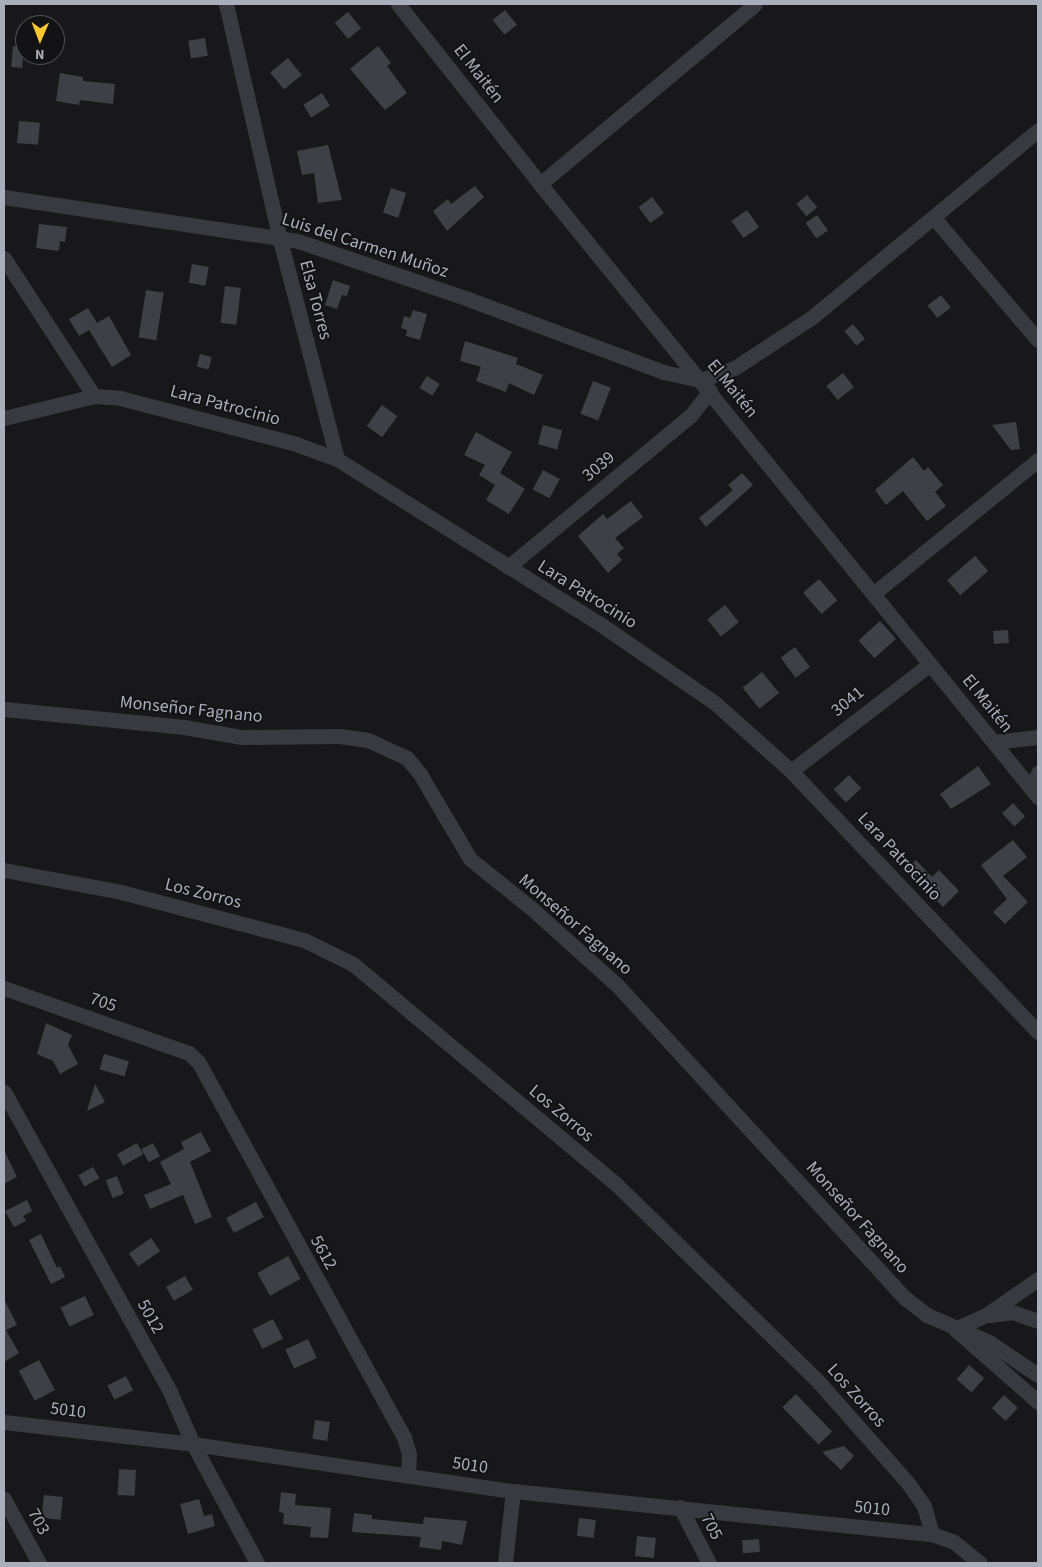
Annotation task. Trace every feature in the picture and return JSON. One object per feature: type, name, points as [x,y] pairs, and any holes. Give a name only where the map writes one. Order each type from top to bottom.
[{"type":"street","name":"Elsa Torres","points":[[226,4],[279,236],[337,459]]},
{"type":"street","name":"El Maitén","points":[[398,4],[540,184],[1035,792]]},
{"type":"street","points":[[540,184],[755,4]]},
{"type":"street","points":[[706,386],[811,318],[1038,130]]},
{"type":"street","name":"Luis del Carmen Muñoz","points":[[4,197],[279,236],[468,299],[663,372],[706,386]]},
{"type":"street","points":[[934,218],[1038,340]]},
{"type":"street","points":[[4,258],[94,396]]},
{"type":"street","name":"3039","points":[[508,567],[690,415],[706,386]]},
{"type":"street","name":"Lara Patrocinio","points":[[4,418],[94,396],[129,400],[296,444],[337,459],[600,624],[715,703],[792,771],[1038,1032]]},
{"type":"street","points":[[873,594],[1038,460]]},
{"type":"street","name":"3041","points":[[792,771],[930,664]]},
{"type":"street","name":"Monseñor Fagnano","points":[[4,709],[184,727],[242,737],[358,739],[390,748],[407,758],[420,774],[470,859],[617,985],[889,1282],[927,1315],[955,1329],[989,1342],[1038,1375]]},
{"type":"street","points":[[994,742],[1038,737]]},
{"type":"street","points":[[1035,792],[1038,773]]},
{"type":"street","name":"Los Zorros","points":[[4,870],[121,892],[304,940],[353,964],[617,1185],[816,1379],[908,1483],[924,1506],[932,1534]]},
{"type":"street","name":"705","points":[[4,988],[189,1053]]},
{"type":"street","name":"5612","points":[[189,1053],[199,1063],[404,1437],[409,1454],[408,1476]]},
{"type":"street","name":"5012","points":[[4,1092],[170,1392],[192,1444],[257,1563]]},
{"type":"street","points":[[1038,1279],[986,1315],[955,1329],[1038,1402]]},
{"type":"street","points":[[986,1315],[1012,1312],[1038,1321]]},
{"type":"street","name":"5010","points":[[4,1422],[192,1444],[513,1491],[932,1534]]},
{"type":"street","points":[[505,1563],[513,1491]]},
{"type":"street","name":"703","points":[[4,1500],[39,1563]]},
{"type":"street","name":"705","points":[[680,1507],[709,1563]]},
{"type":"street","points":[[932,1534],[954,1542],[980,1563]]},
{"type":"building","points":[[505,10],[517,25],[505,35],[493,20]]},
{"type":"building","points":[[348,12],[361,28],[348,39],[335,23]]},
{"type":"building","points":[[205,38],[208,56],[191,58],[188,41]]},
{"type":"building","points":[[13,46],[15,46],[15,65],[22,65],[22,68],[11,67]]},
{"type":"building","points":[[378,46],[391,63],[387,66],[407,93],[385,110],[350,69]]},
{"type":"building","points":[[288,58],[302,75],[284,90],[270,72]]},
{"type":"building","points":[[60,73],[83,77],[83,81],[115,84],[113,104],[80,100],[79,105],[56,101]]},
{"type":"building","points":[[322,93],[330,106],[311,117],[303,105]]},
{"type":"building","points":[[19,121],[40,123],[38,145],[17,143]]},
{"type":"building","points":[[328,145],[342,200],[318,203],[314,173],[302,175],[297,151]]},
{"type":"building","points":[[475,186],[484,197],[447,231],[433,211],[448,199],[451,204]]},
{"type":"building","points":[[391,188],[406,193],[398,218],[383,213]]},
{"type":"building","points":[[807,195],[817,207],[807,216],[796,204]]},
{"type":"building","points":[[652,197],[664,213],[650,223],[638,207]]},
{"type":"building","points":[[747,210],[759,227],[743,238],[731,221]]},
{"type":"building","points":[[817,215],[828,231],[816,239],[806,223]]},
{"type":"building","points":[[39,224],[67,227],[65,242],[60,241],[59,251],[36,248]]},
{"type":"building","points":[[192,264],[209,267],[205,286],[189,283]]},
{"type":"building","points":[[333,280],[350,286],[347,296],[342,295],[337,309],[325,305]]},
{"type":"building","points":[[225,286],[241,288],[236,325],[220,323]]},
{"type":"building","points":[[146,290],[164,293],[156,340],[138,337]]},
{"type":"building","points":[[941,295],[951,308],[937,318],[928,305]]},
{"type":"building","points":[[88,308],[97,323],[109,316],[131,355],[112,367],[89,330],[79,336],[69,319]]},
{"type":"building","points":[[413,310],[427,314],[420,340],[406,336],[407,330],[401,328],[404,316],[410,318]]},
{"type":"building","points":[[853,324],[865,339],[856,346],[844,331]]},
{"type":"building","points":[[465,341],[518,358],[516,364],[543,375],[534,395],[509,383],[506,392],[476,381],[481,367],[460,361]]},
{"type":"building","points":[[200,354],[212,357],[208,370],[197,367]]},
{"type":"building","points":[[843,373],[854,387],[838,400],[826,386]]},
{"type":"building","points":[[427,376],[440,384],[432,396],[420,388]]},
{"type":"building","points":[[593,381],[611,388],[598,420],[580,414]]},
{"type":"building","points":[[382,405],[397,416],[382,437],[367,426]]},
{"type":"building","points":[[1016,422],[1020,449],[1011,450],[992,425]]},
{"type":"building","points":[[543,425],[562,430],[557,449],[538,444]]},
{"type":"building","points":[[476,432],[512,452],[500,473],[525,489],[509,514],[486,500],[495,485],[479,475],[485,465],[464,455]]},
{"type":"building","points":[[913,457],[924,471],[928,467],[943,485],[935,492],[946,506],[927,521],[903,491],[886,505],[875,490]]},
{"type":"building","points":[[543,470],[560,479],[549,498],[533,489]]},
{"type":"building","points":[[742,473],[753,485],[706,527],[699,518],[733,490],[728,485]]},
{"type":"building","points":[[631,501],[643,517],[615,538],[624,548],[617,554],[622,560],[608,573],[578,536],[603,514],[607,519]]},
{"type":"building","points":[[975,556],[988,571],[960,595],[947,580]]},
{"type":"building","points":[[819,579],[837,600],[822,614],[803,593]]},
{"type":"building","points":[[725,605],[739,622],[721,637],[707,619]]},
{"type":"building","points":[[880,621],[896,639],[875,658],[858,640]]},
{"type":"building","points":[[1008,630],[1009,643],[994,644],[993,631]]},
{"type":"building","points":[[795,647],[810,667],[796,678],[781,658]]},
{"type":"building","points":[[762,672],[779,693],[760,709],[743,688]]},
{"type":"building","points":[[978,766],[991,784],[951,809],[940,794]]},
{"type":"building","points":[[849,775],[861,788],[846,802],[834,789]]},
{"type":"building","points":[[1013,803],[1025,816],[1014,826],[1002,813]]},
{"type":"building","points":[[1013,840],[1027,857],[1003,876],[1028,902],[1005,924],[993,912],[1007,899],[981,865]]},
{"type":"building","points":[[916,860],[932,877],[939,870],[959,891],[943,907],[906,869]]},
{"type":"building","points":[[46,1023],[72,1035],[68,1045],[78,1064],[60,1074],[53,1061],[37,1054]]},
{"type":"building","points":[[104,1054],[129,1061],[125,1077],[100,1069]]},
{"type":"building","points":[[95,1084],[105,1102],[87,1111]]},
{"type":"building","points":[[201,1132],[211,1151],[190,1162],[212,1217],[195,1224],[183,1195],[150,1209],[144,1195],[171,1184],[160,1162],[184,1149],[181,1142]]},
{"type":"building","points":[[137,1143],[143,1154],[123,1166],[117,1154]]},
{"type":"building","points":[[153,1143],[160,1156],[149,1162],[142,1149]]},
{"type":"building","points":[[4,1150],[17,1177],[4,1184]]},
{"type":"building","points":[[93,1167],[99,1178],[84,1187],[78,1175]]},
{"type":"building","points":[[117,1176],[124,1194],[113,1198],[106,1180]]},
{"type":"building","points":[[27,1200],[32,1211],[23,1216],[26,1221],[14,1227],[5,1211]]},
{"type":"building","points":[[256,1202],[264,1217],[234,1233],[226,1218]]},
{"type":"building","points":[[41,1234],[57,1268],[60,1266],[65,1277],[51,1284],[29,1240]]},
{"type":"building","points":[[151,1238],[160,1251],[138,1267],[129,1253]]},
{"type":"building","points":[[288,1256],[301,1279],[270,1296],[257,1273]]},
{"type":"building","points":[[185,1276],[193,1290],[174,1301],[166,1287]]},
{"type":"building","points":[[85,1296],[94,1315],[69,1326],[61,1307]]},
{"type":"building","points":[[4,1299],[17,1325],[6,1330],[19,1353],[4,1362]]},
{"type":"building","points":[[273,1319],[283,1339],[262,1349],[253,1329]]},
{"type":"building","points":[[308,1339],[317,1358],[294,1369],[285,1350]]},
{"type":"building","points":[[39,1360],[55,1390],[35,1401],[19,1371]]},
{"type":"building","points":[[969,1365],[984,1378],[972,1392],[957,1379]]},
{"type":"building","points":[[126,1376],[133,1390],[115,1400],[107,1386]]},
{"type":"building","points":[[796,1394],[832,1431],[818,1445],[782,1407]]},
{"type":"building","points":[[1004,1395],[1018,1408],[1006,1421],[992,1408]]},
{"type":"building","points":[[315,1420],[330,1422],[327,1441],[312,1439]]},
{"type":"building","points":[[844,1446],[854,1456],[841,1470],[822,1452]]},
{"type":"building","points":[[119,1469],[136,1470],[135,1496],[118,1495]]},
{"type":"building","points":[[281,1492],[296,1494],[295,1505],[331,1508],[328,1538],[310,1537],[311,1527],[283,1524],[284,1513],[279,1512]]},
{"type":"building","points":[[44,1495],[63,1497],[60,1520],[42,1518]]},
{"type":"building","points":[[199,1499],[204,1516],[212,1514],[215,1526],[188,1534],[180,1504]]},
{"type":"building","points":[[354,1513],[372,1515],[372,1519],[423,1524],[424,1517],[467,1521],[462,1545],[442,1541],[441,1550],[419,1547],[421,1537],[352,1532]]},
{"type":"building","points":[[579,1518],[596,1520],[594,1538],[577,1536]]},
{"type":"building","points":[[637,1536],[656,1538],[654,1558],[635,1556]]},
{"type":"building","points":[[759,1539],[760,1552],[743,1553],[742,1540]]}]
